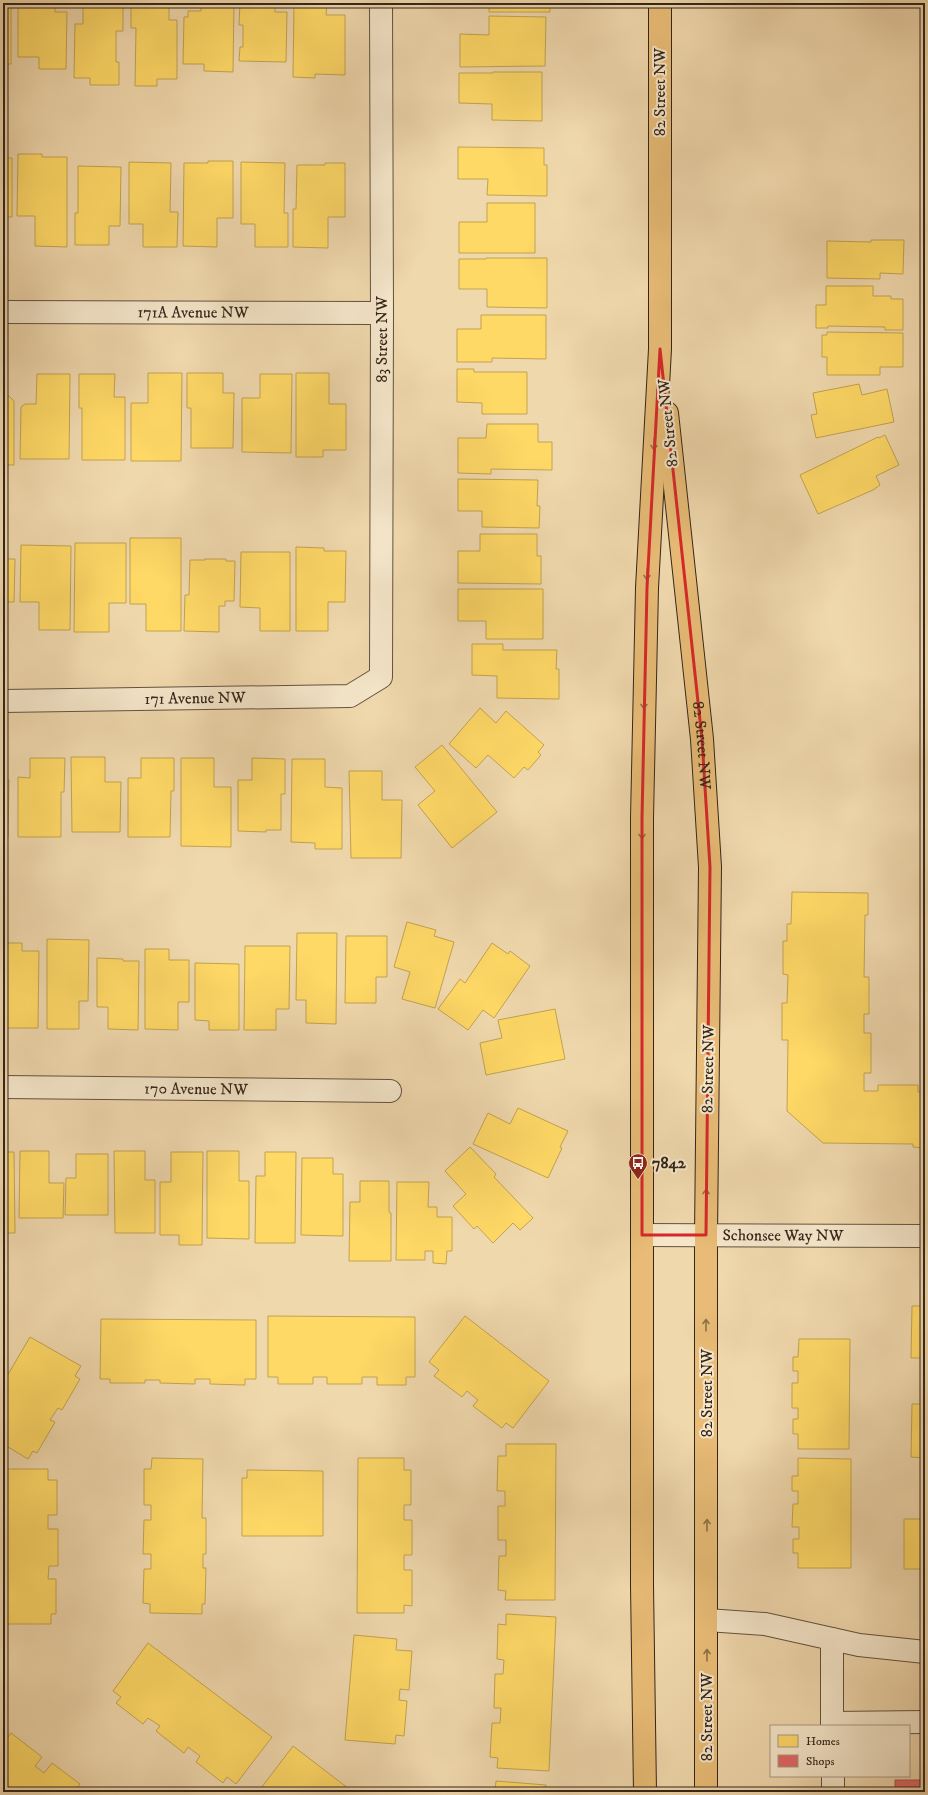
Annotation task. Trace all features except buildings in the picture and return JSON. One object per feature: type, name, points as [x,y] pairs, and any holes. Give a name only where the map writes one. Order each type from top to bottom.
[{"type":"main road","name":"82 Street NW","points":[[644,1792],[642,1585],[642,802],[647,588],[660,349],[660,3]]},
{"type":"main road","name":"82 Street NW","points":[[660,349],[702,739],[710,867],[706,1235],[706,1792]]},
{"type":"street","name":"83 Street NW","points":[[380,3],[382,313],[381,677]]},
{"type":"street","name":"171A Avenue NW","points":[[3,312],[382,313]]},
{"type":"street","name":"171 Avenue NW","points":[[3,701],[350,696],[381,677]]},
{"type":"street","name":"170 Avenue NW","points":[[3,1087],[390,1091]]},
{"type":"street","name":"Schonsee Way NW","points":[[642,1235],[925,1236]]},
{"type":"street","points":[[707,1620],[765,1624],[859,1644],[925,1652]]},
{"type":"street","points":[[832,1639],[832,1724],[925,1722]]},
{"type":"street","points":[[832,1777],[833,1792]]},
{"type":"highlighted area","points":[[660,349],[702,739],[710,867],[706,1235],[642,1235],[642,818],[647,588]]},
{"type":"place","name":"7842","points":[[638,1180]]}]
